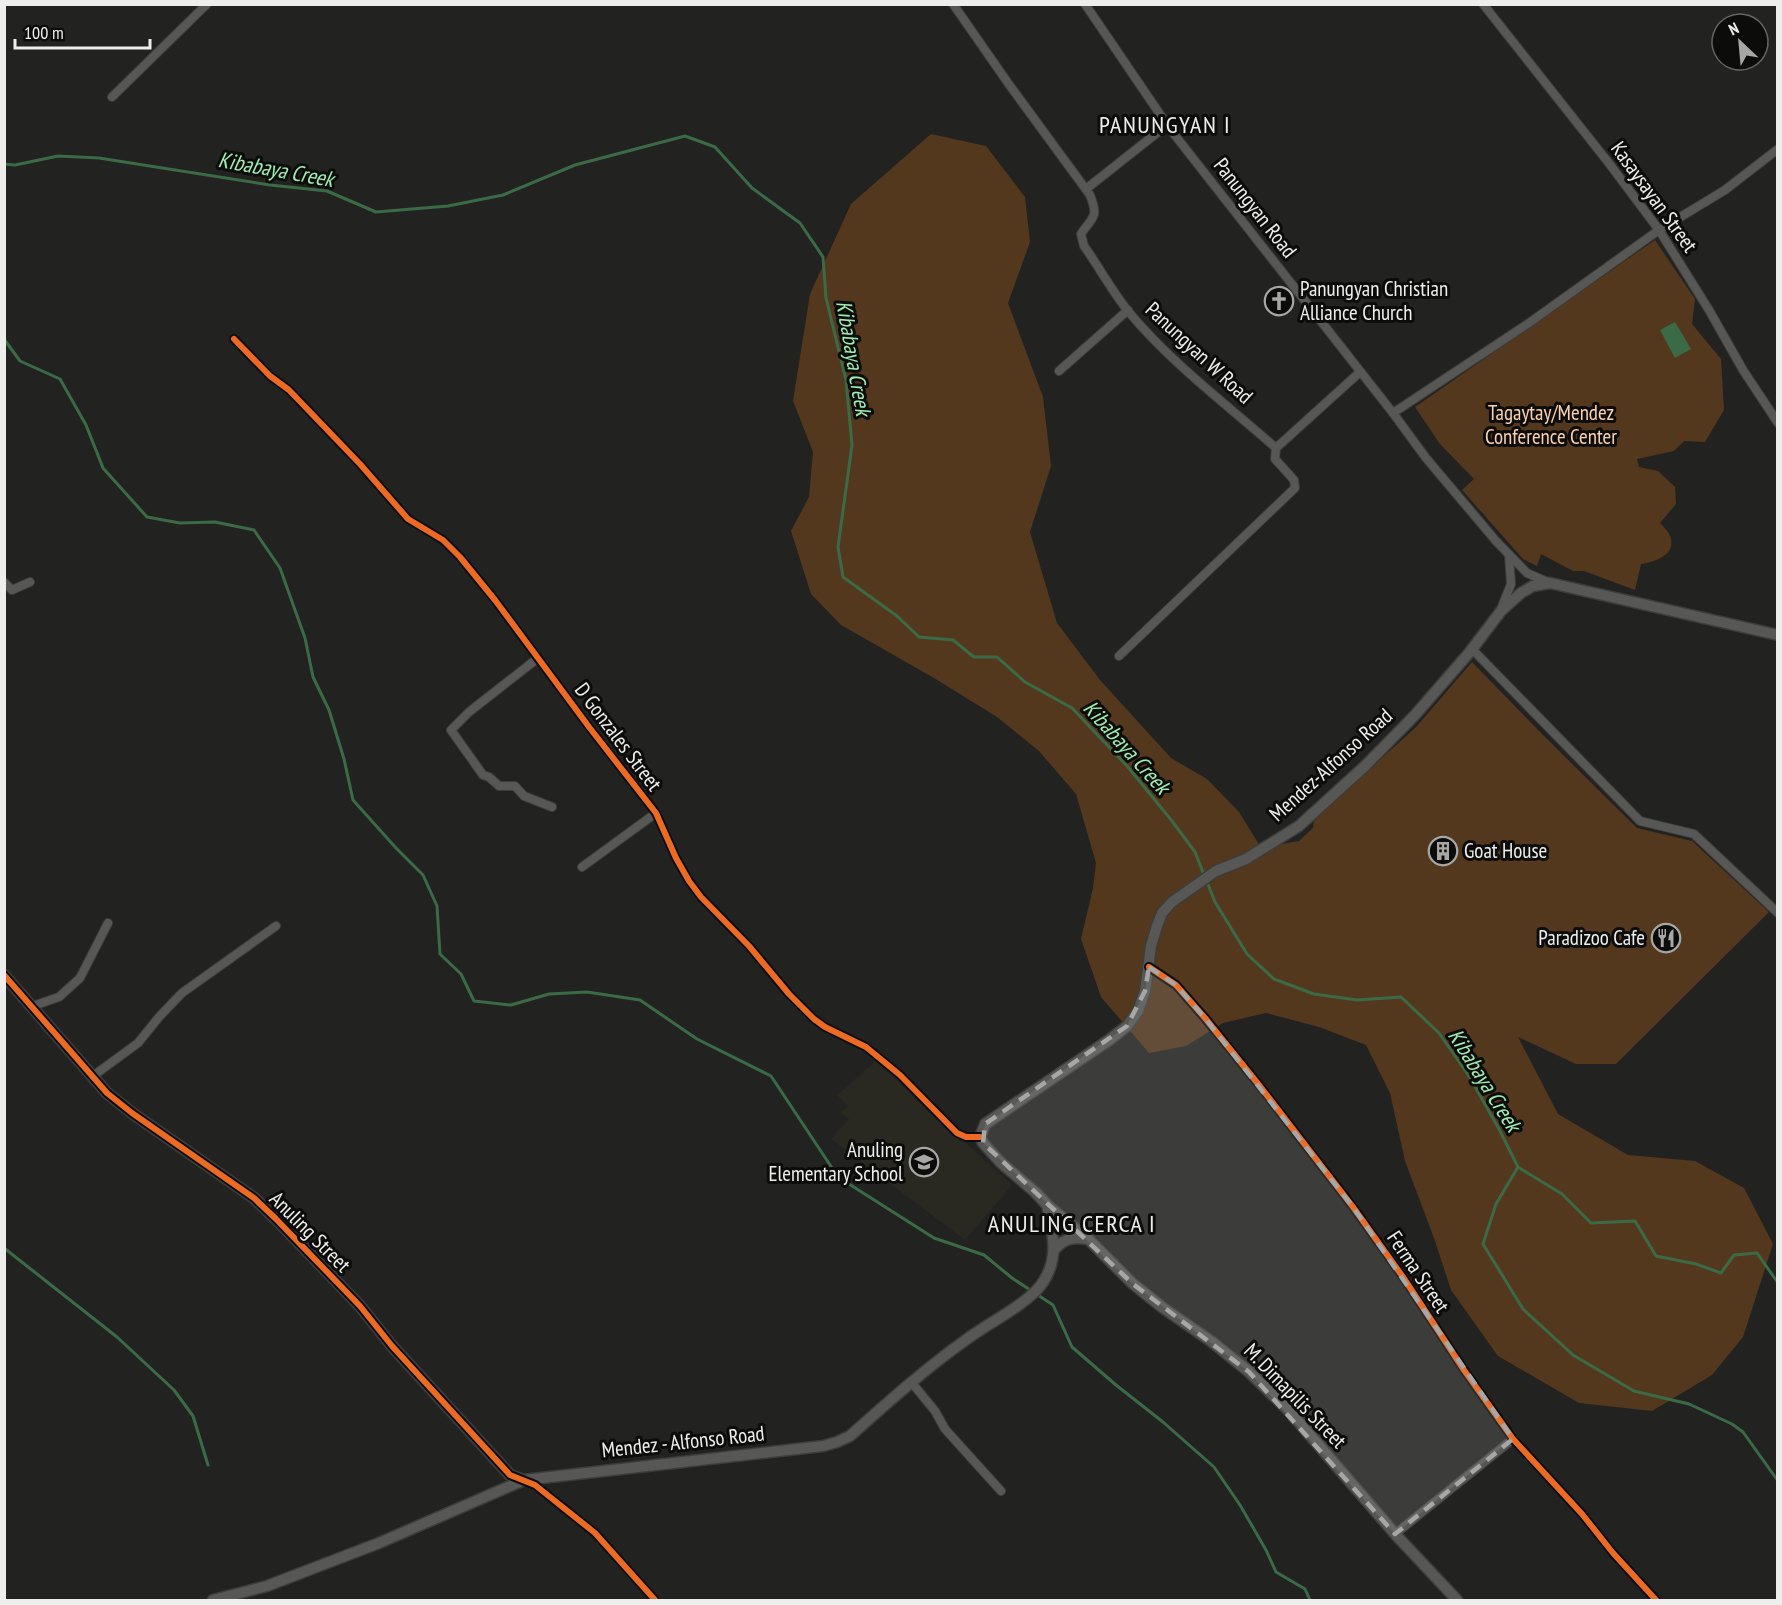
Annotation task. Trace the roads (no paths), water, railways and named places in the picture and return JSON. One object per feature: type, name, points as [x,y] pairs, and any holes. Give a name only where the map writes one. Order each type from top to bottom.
[{"type":"main road","name":"Mendez-Alfonso Road","points":[[980,1137],[985,1124],[1127,1026],[1138,1011],[1145,991],[1151,946],[1162,913],[1172,902],[1216,871],[1246,859],[1299,826],[1389,742],[1442,686],[1501,611],[1521,593],[1533,586],[1550,583]]},
{"type":"main road","points":[[1550,583],[1778,635]]},
{"type":"main road","name":"Anuling Street","points":[[4,975],[107,1093],[254,1198],[276,1219],[360,1306],[392,1346],[499,1463],[510,1474],[524,1480]]},
{"type":"main road","points":[[980,1137],[990,1152],[1047,1205]]},
{"type":"main road","name":"Mendez - Alfonso Road","points":[[213,1600],[267,1586],[368,1548],[524,1480],[837,1443],[850,1436],[966,1339],[1026,1299],[1041,1286],[1051,1266],[1055,1249],[1047,1205]]},
{"type":"main road","name":"M. Dimapilis Street","points":[[1047,1205],[1088,1239],[1133,1284],[1249,1372],[1289,1411],[1395,1534],[1457,1600]]},
{"type":"main road","points":[[1055,1249],[1060,1243],[1071,1238],[1088,1239]]},
{"type":"street","points":[[112,98],[207,4]]},
{"type":"street","name":"Panungyan W Road","points":[[953,4],[1090,195],[1095,211],[1093,218],[1081,234],[1082,240],[1128,310],[1190,374],[1276,447]]},
{"type":"street","name":"Panungyan Road","points":[[1085,4],[1167,124],[1435,469],[1527,573],[1550,583]]},
{"type":"street","name":"Kasaysayan Street","points":[[1483,4],[1659,230],[1743,370],[1778,423]]},
{"type":"street","points":[[1086,189],[1167,124]]},
{"type":"street","points":[[1393,413],[1529,323],[1659,230],[1725,190],[1778,150]]},
{"type":"street","points":[[1059,371],[1128,310]]},
{"type":"street","name":"D Gonzales Street","points":[[234,339],[270,376],[289,390],[360,464],[408,519],[443,540],[460,557],[656,813],[688,881],[749,946],[789,994],[825,1028],[866,1047],[900,1075],[957,1133],[966,1137],[980,1137]]},
{"type":"street","points":[[1119,656],[1295,488],[1294,480],[1275,459],[1276,447],[1360,372]]},
{"type":"street","points":[[1501,611],[1511,585],[1509,555]]},
{"type":"street","points":[[4,582],[12,590],[30,582]]},
{"type":"street","points":[[1472,649],[1640,821],[1694,834],[1778,913]]},
{"type":"street","points":[[538,658],[469,712],[451,730],[483,775],[499,786],[515,786],[524,796],[552,807]]},
{"type":"street","points":[[582,867],[656,813]]},
{"type":"street","points":[[33,1006],[59,997],[80,978],[108,923]]},
{"type":"street","points":[[93,1076],[138,1043],[182,993],[276,926]]},
{"type":"street","name":"Ferma Street","points":[[1149,967],[1176,985],[1205,1018],[1353,1207],[1512,1439],[1582,1514],[1613,1553],[1656,1600]]},
{"type":"street","points":[[912,1383],[935,1411],[945,1429],[1000,1491]]},
{"type":"street","points":[[1395,1534],[1512,1439]]},
{"type":"street","points":[[524,1480],[535,1485],[595,1533],[655,1600]]},
{"type":"waterway","name":"Kibabaya Creek","points":[[4,164],[15,165],[58,156],[99,158],[270,185],[327,191],[376,212],[448,206],[503,195],[575,165],[685,136],[715,147],[752,188],[800,223],[823,257],[826,298],[846,380],[852,445],[838,547],[843,577],[897,616],[919,637],[953,640],[974,657],[997,657],[1025,682],[1072,708],[1128,767],[1172,821],[1195,852],[1204,875]]},
{"type":"waterway","points":[[4,339],[20,361],[60,379],[86,425],[103,468],[147,517],[180,523],[215,522],[254,530],[280,568],[305,638],[313,677],[329,710],[344,759],[353,800],[423,875],[437,906],[440,954],[461,974],[474,1001],[511,1005],[549,994],[587,992],[640,1000],[697,1039],[771,1076],[838,1177],[934,1238],[984,1255],[1012,1278],[1053,1305],[1072,1347],[1214,1467],[1240,1505],[1276,1572],[1305,1589],[1310,1600]]},
{"type":"waterway","name":"Kibabaya Creek","points":[[1207,882],[1215,902],[1247,954],[1274,979],[1314,994],[1357,1000],[1401,997],[1439,1033],[1469,1076],[1518,1167],[1562,1194],[1591,1223],[1635,1221],[1656,1256],[1696,1264],[1721,1273],[1734,1255],[1757,1253],[1778,1283]]},
{"type":"waterway","name":"Kibabaya Creek","points":[[1518,1167],[1496,1204],[1483,1244],[1523,1309],[1573,1355],[1634,1391],[1689,1404],[1732,1424],[1743,1432],[1778,1481]]},
{"type":"waterway","points":[[4,1248],[117,1337],[174,1390],[193,1416],[208,1465]]},
{"type":"place","name":"Panungyan Christian Alliance Church","points":[[1279,301]]},
{"type":"place","name":"Goat House","points":[[1443,851]]},
{"type":"place","name":"Paradizoo Cafe","points":[[1666,938]]},
{"type":"place","name":"Anuling Elementary School","points":[[924,1162]]},
{"type":"district","name":"PANUNGYAN I","points":[[1165,125]]},
{"type":"district","name":"ANULING CERCA I","points":[[1072,1224]]},
{"type":"park label","name":"Tagaytay/Mendez Conference Center","points":[[1551,425]]}]
